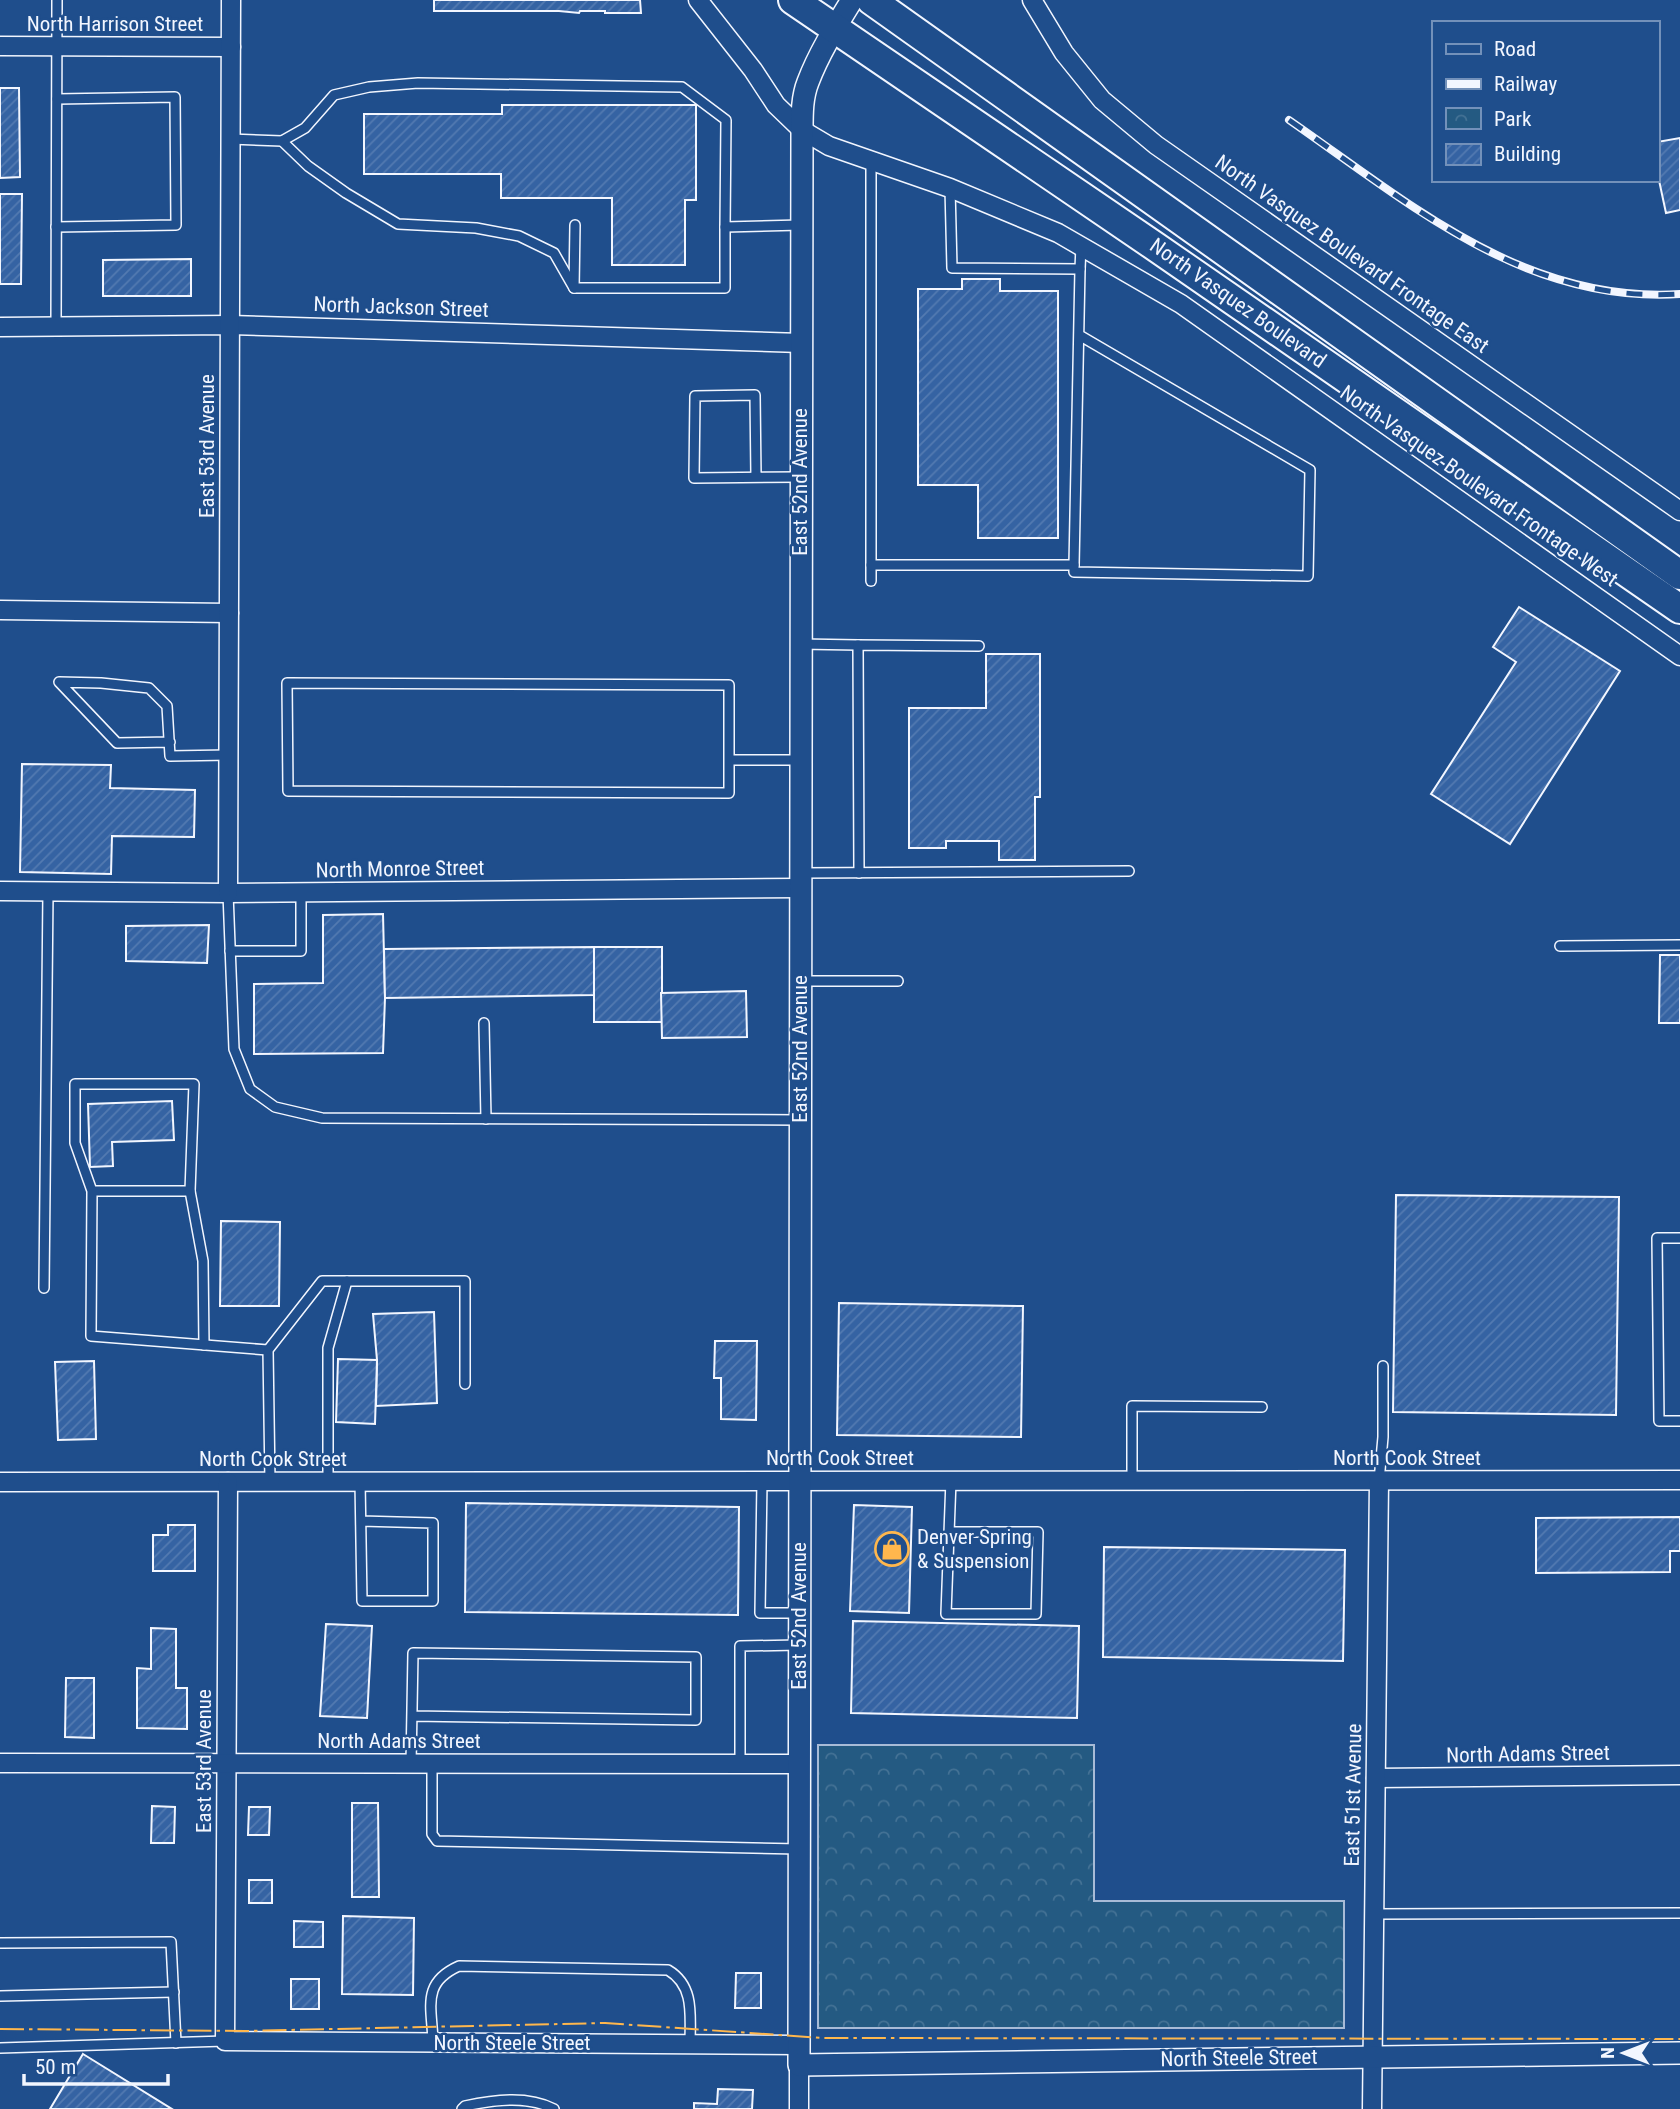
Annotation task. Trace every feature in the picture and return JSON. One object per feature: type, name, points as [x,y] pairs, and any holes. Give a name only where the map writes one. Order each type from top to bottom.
[{"type":"highway","name":"North Vasquez Boulevard","points":[[793,0],[1680,610]]},
{"type":"highway","name":"North Vasquez Boulevard","points":[[871,0],[1680,575]]},
{"type":"street","name":"East 53rd Avenue","points":[[228,893],[231,0]]},
{"type":"street","name":"North Vasquez Boulevard Frontage West","points":[[698,0],[753,70],[776,105],[802,130],[830,146],[950,187],[1058,233],[1181,304],[1680,656]]},
{"type":"street","name":"East 52nd Avenue","points":[[799,2109],[802,130],[807,83],[834,28],[852,0]]},
{"type":"street","name":"North Vasquez Boulevard Frontage East","points":[[1032,0],[1064,53],[1102,100],[1156,145],[1680,511]]},
{"type":"street","name":"North Harrison Street","points":[[0,46],[230,47]]},
{"type":"street","name":"North Jackson Street","points":[[0,327],[230,325],[800,343]]},
{"type":"street","points":[[0,610],[229,613]]},
{"type":"street","name":"North Monroe Street","points":[[0,891],[228,893],[800,881]]},
{"type":"street","name":"North Cook Street","points":[[0,1482],[1680,1480]]},
{"type":"street","name":"East 51st Avenue","points":[[1372,2109],[1379,1481]]},
{"type":"street","name":"East 53rd Avenue","points":[[225,2041],[228,1482]]},
{"type":"street","name":"North Adams Street","points":[[0,1763],[799,1764]]},
{"type":"street","name":"North Adams Street","points":[[1376,1778],[1680,1775]]},
{"type":"street","name":"North Steele Street","points":[[225,2041],[690,2044],[799,2055],[1373,2056],[1680,2053]]},
{"type":"lane","points":[[56,326],[57,0]]},
{"type":"lane","points":[[230,139],[282,141],[305,128],[334,95],[369,87],[418,83],[682,87],[726,120],[725,288],[574,288]]},
{"type":"lane","points":[[56,228],[176,225],[175,97],[57,99]]},
{"type":"lane","points":[[282,141],[308,166],[346,193],[398,224],[487,230],[519,236],[554,253],[574,288]]},
{"type":"lane","points":[[871,161],[871,581]]},
{"type":"lane","points":[[950,187],[952,268],[1080,269]]},
{"type":"lane","points":[[574,288],[575,225]]},
{"type":"lane","points":[[724,228],[800,225]]},
{"type":"lane","points":[[1079,335],[1310,470],[1308,576],[1074,572],[1080,269],[1081,245]]},
{"type":"lane","points":[[756,477],[755,395],[695,396],[694,478],[800,477]]},
{"type":"lane","points":[[871,565],[1074,565]]},
{"type":"lane","points":[[800,644],[979,646]]},
{"type":"lane","points":[[858,645],[859,873]]},
{"type":"lane","points":[[170,742],[117,743],[59,682],[149,688],[167,706],[170,742],[170,756],[229,755]]},
{"type":"lane","points":[[287,683],[729,685],[729,760],[729,793],[288,791],[287,683]]},
{"type":"lane","points":[[729,760],[800,760]]},
{"type":"lane","points":[[800,881],[859,873],[1129,871]]},
{"type":"lane","points":[[44,1289],[48,892]]},
{"type":"lane","points":[[230,951],[301,951],[301,892]]},
{"type":"lane","points":[[228,893],[234,1049],[250,1089],[275,1107],[322,1118],[800,1120]]},
{"type":"lane","points":[[1559,946],[1680,944]]},
{"type":"lane","points":[[800,981],[898,981]]},
{"type":"lane","points":[[484,1023],[486,1119]]},
{"type":"lane","points":[[204,1345],[203,1261],[190,1191],[194,1084],[75,1084],[75,1143],[92,1191],[91,1336],[204,1345],[268,1350]]},
{"type":"lane","points":[[92,1191],[190,1191]]},
{"type":"lane","points":[[1680,1238],[1657,1238],[1659,1421],[1680,1421]]},
{"type":"lane","points":[[270,1482],[268,1350],[322,1281],[465,1281],[465,1384]]},
{"type":"lane","points":[[328,1482],[328,1348],[347,1281]]},
{"type":"lane","points":[[1379,1481],[1384,1366]]},
{"type":"lane","points":[[1132,1481],[1132,1406],[1262,1407]]},
{"type":"lane","points":[[949,1532],[1038,1532],[1036,1614],[946,1614],[949,1532],[951,1480]]},
{"type":"lane","points":[[360,1481],[362,1601],[433,1601],[433,1522],[361,1521]]},
{"type":"lane","points":[[762,1481],[761,1613],[799,1613]]},
{"type":"lane","points":[[740,1764],[740,1646],[799,1645]]},
{"type":"lane","points":[[411,1764],[413,1653],[696,1657],[696,1720],[412,1716]]},
{"type":"lane","points":[[432,1764],[432,1834],[437,1841],[799,1849]]},
{"type":"lane","points":[[1374,1914],[1680,1913]]},
{"type":"lane","points":[[0,1943],[171,1942],[176,2043]]},
{"type":"lane","points":[[433,2042],[432,1992],[435,1982],[446,1972],[459,1966],[668,1970],[680,1977],[690,2000],[690,2044]]},
{"type":"lane","points":[[0,1996],[174,1992]]},
{"type":"lane","points":[[0,2048],[225,2041]]},
{"type":"lane","points":[[462,2109],[497,2099],[547,2105],[554,2109]]},
{"type":"green space","points":[[818,1745],[1094,1745],[1094,1901],[1344,1901],[1344,2028],[818,2028]]},
{"type":"building","points":[[434,0],[640,0],[641,13],[434,11]]},
{"type":"building","points":[[0,88],[19,88],[20,177],[0,178]]},
{"type":"building","points":[[502,105],[696,105],[696,200],[685,200],[685,265],[612,265],[612,198],[501,198],[501,174],[364,174],[364,114],[502,114]]},
{"type":"building","points":[[1680,138],[1680,210],[1666,213],[1659,180],[1659,142]]},
{"type":"building","points":[[0,194],[22,194],[21,284],[0,284]]},
{"type":"building","points":[[191,259],[191,296],[103,296],[103,260]]},
{"type":"building","points":[[962,279],[1000,279],[1000,291],[1058,291],[1058,538],[978,538],[978,485],[918,485],[918,289],[962,289]]},
{"type":"building","points":[[1519,607],[1620,671],[1510,844],[1431,794],[1516,662],[1493,647]]},
{"type":"building","points":[[986,654],[1040,654],[1040,797],[1035,797],[1035,860],[999,860],[999,841],[946,841],[946,848],[909,848],[909,708],[986,708]]},
{"type":"building","points":[[22,764],[111,765],[110,788],[195,790],[194,837],[112,836],[111,874],[20,872]]},
{"type":"building","points":[[383,914],[383,1053],[254,1054],[254,984],[323,983],[323,915]]},
{"type":"building","points":[[209,925],[207,963],[126,961],[126,926]]},
{"type":"building","points":[[594,947],[662,947],[662,1022],[594,1022]]},
{"type":"building","points":[[594,947],[594,995],[385,998],[384,949]]},
{"type":"building","points":[[1660,955],[1680,955],[1680,1023],[1659,1023]]},
{"type":"building","points":[[746,991],[747,1037],[662,1038],[661,993]]},
{"type":"building","points":[[172,1101],[174,1140],[112,1142],[113,1166],[90,1167],[88,1104]]},
{"type":"building","points":[[1396,1195],[1619,1197],[1616,1415],[1393,1412]]},
{"type":"building","points":[[221,1221],[280,1222],[279,1306],[220,1306]]},
{"type":"building","points":[[839,1303],[1023,1306],[1021,1437],[837,1435]]},
{"type":"building","points":[[434,1312],[437,1403],[376,1406],[377,1360],[373,1314]]},
{"type":"building","points":[[715,1341],[757,1341],[756,1420],[721,1419],[721,1378],[714,1378]]},
{"type":"building","points":[[338,1359],[377,1360],[375,1424],[336,1422]]},
{"type":"building","points":[[94,1361],[96,1439],[58,1440],[55,1362]]},
{"type":"building","points":[[466,1503],[739,1507],[738,1615],[465,1612]]},
{"type":"building","points":[[854,1505],[912,1507],[909,1613],[850,1611]]},
{"type":"building","points":[[1680,1517],[1680,1551],[1670,1551],[1670,1572],[1536,1573],[1536,1518]]},
{"type":"building","points":[[168,1525],[195,1525],[195,1571],[153,1571],[153,1535],[168,1535]]},
{"type":"building","points":[[1104,1547],[1345,1550],[1343,1661],[1103,1657]]},
{"type":"building","points":[[853,1621],[1079,1626],[1077,1718],[851,1713]]},
{"type":"building","points":[[326,1624],[372,1626],[367,1718],[320,1716]]},
{"type":"building","points":[[151,1628],[176,1629],[176,1688],[187,1688],[187,1729],[137,1728],[137,1668],[151,1669]]},
{"type":"building","points":[[66,1678],[94,1678],[94,1738],[65,1737]]},
{"type":"building","points":[[352,1803],[378,1803],[379,1897],[352,1897]]},
{"type":"building","points":[[152,1806],[175,1807],[174,1843],[151,1843]]},
{"type":"building","points":[[249,1807],[270,1807],[269,1835],[248,1835]]},
{"type":"building","points":[[249,1880],[272,1880],[272,1903],[249,1903]]},
{"type":"building","points":[[343,1916],[414,1918],[413,1995],[342,1994]]},
{"type":"building","points":[[294,1921],[323,1922],[323,1947],[294,1947]]},
{"type":"building","points":[[736,1973],[761,1973],[761,2008],[735,2008]]},
{"type":"building","points":[[291,1979],[319,1979],[319,2009],[291,2009]]},
{"type":"building","points":[[83,2054],[172,2109],[50,2109]]},
{"type":"building","points":[[718,2089],[753,2090],[752,2109],[694,2109],[694,2103],[717,2104]]},
{"type":"railway","points":[[1289,120],[1424,214],[1471,242],[1519,265],[1570,283],[1623,293],[1680,294]]},
{"type":"power","points":[[0,2029],[244,2031],[605,2023],[823,2038],[1680,2039]]},
{"type":"place","name":"Denver Spring & Suspension","points":[[892,1549]]}]
